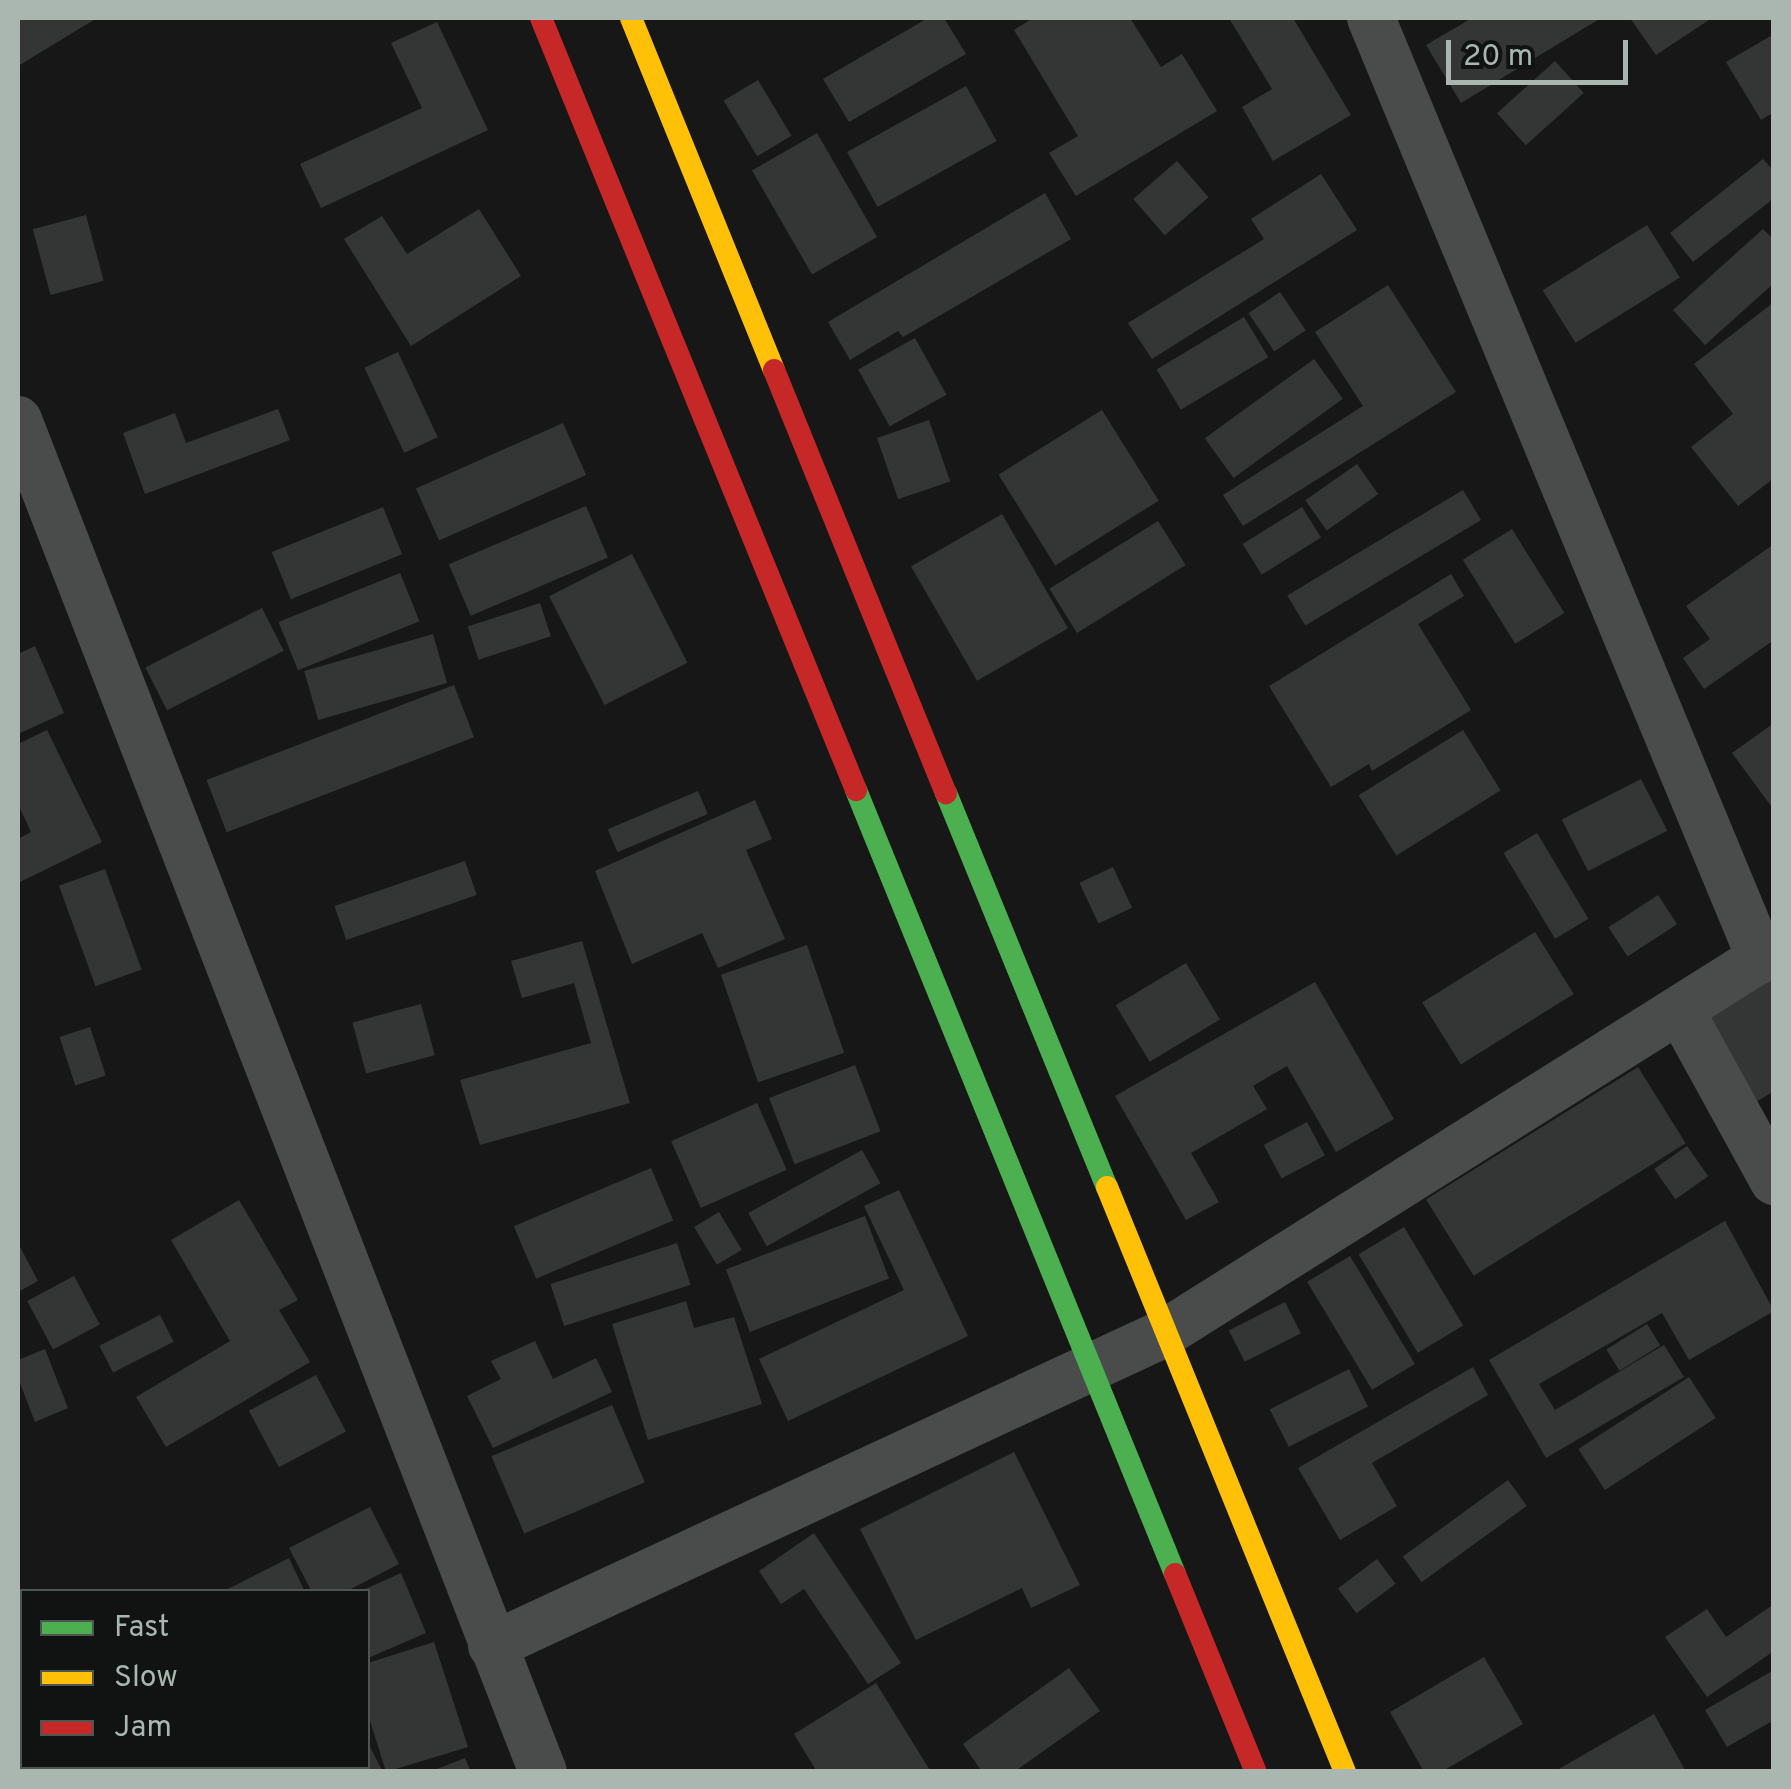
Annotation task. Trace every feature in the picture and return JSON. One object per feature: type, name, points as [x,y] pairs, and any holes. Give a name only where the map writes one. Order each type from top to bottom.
[{"type":"street","points":[[541,18],[1256,1772]]},
{"type":"street","points":[[631,18],[1345,1772]]},
{"type":"street","points":[[492,1646],[1164,1333],[1767,955],[1371,18]]},
{"type":"street","points":[[18,420],[543,1772]]},
{"type":"street","points":[[1681,1012],[1774,1182]]},
{"type":"building","points":[[18,18],[97,18],[18,66]]},
{"type":"building","points":[[928,18],[944,18],[966,54],[849,122],[823,79]]},
{"type":"building","points":[[1033,18],[1130,18],[1161,67],[1182,54],[1217,111],[1076,196],[1049,153],[1078,136],[1014,30]]},
{"type":"building","points":[[1229,18],[1293,18],[1351,115],[1273,161],[1242,107],[1272,89]]},
{"type":"building","points":[[1472,18],[1601,18],[1461,103],[1426,45]]},
{"type":"building","points":[[1630,18],[1712,18],[1656,55]]},
{"type":"building","points":[[437,22],[488,130],[321,208],[300,164],[422,108],[391,43]]},
{"type":"building","points":[[1774,34],[1774,112],[1761,120],[1726,62]]},
{"type":"building","points":[[1555,61],[1584,93],[1526,145],[1497,113]]},
{"type":"building","points":[[758,80],[791,136],[757,156],[724,101]]},
{"type":"building","points":[[966,86],[997,141],[878,207],[847,152]]},
{"type":"building","points":[[817,133],[877,237],[812,274],[752,170]]},
{"type":"building","points":[[1763,159],[1774,171],[1774,198],[1693,262],[1670,233]]},
{"type":"building","points":[[1177,161],[1208,197],[1165,235],[1133,199]]},
{"type":"building","points":[[1321,174],[1357,230],[1152,359],[1128,323],[1264,239],[1251,219]]},
{"type":"building","points":[[1045,193],[1071,239],[903,337],[898,331],[850,360],[828,322]]},
{"type":"building","points":[[479,209],[521,276],[411,346],[344,239],[382,216],[407,254]]},
{"type":"building","points":[[86,215],[104,281],[50,295],[33,229]]},
{"type":"building","points":[[1647,225],[1680,278],[1576,343],[1543,290]]},
{"type":"building","points":[[1763,229],[1774,240],[1774,283],[1705,345],[1673,310]]},
{"type":"building","points":[[1388,285],[1456,392],[1243,526],[1223,495],[1363,406],[1315,332]]},
{"type":"building","points":[[1280,292],[1306,330],[1274,351],[1248,313]]},
{"type":"building","points":[[1774,302],[1774,478],[1738,506],[1691,447],[1733,414],[1694,364]]},
{"type":"building","points":[[1244,317],[1268,357],[1181,410],[1157,370]]},
{"type":"building","points":[[915,338],[947,395],[890,426],[858,370]]},
{"type":"building","points":[[398,352],[438,437],[404,453],[364,368]]},
{"type":"building","points":[[1314,359],[1343,399],[1234,478],[1205,438]]},
{"type":"building","points":[[278,409],[290,440],[145,494],[123,433],[175,413],[186,443]]},
{"type":"building","points":[[1102,410],[1159,501],[1055,565],[999,475]]},
{"type":"building","points":[[929,420],[950,481],[898,499],[877,438]]},
{"type":"building","points":[[563,423],[586,475],[439,541],[416,488]]},
{"type":"building","points":[[1357,464],[1378,494],[1327,530],[1305,500]]},
{"type":"building","points":[[1463,490],[1481,520],[1305,626],[1287,596]]},
{"type":"building","points":[[586,506],[608,558],[471,616],[449,564]]},
{"type":"building","points":[[383,507],[402,554],[291,599],[272,552]]},
{"type":"building","points":[[1302,507],[1321,538],[1262,575],[1243,544]]},
{"type":"building","points":[[1002,514],[1068,628],[977,681],[911,566]]},
{"type":"building","points":[[1158,521],[1186,565],[1077,633],[1049,589]]},
{"type":"building","points":[[1512,529],[1564,613],[1515,644],[1463,560]]},
{"type":"building","points":[[1774,544],[1774,640],[1704,689],[1683,658],[1710,639],[1686,606]]},
{"type":"building","points":[[632,554],[687,663],[605,705],[549,596]]},
{"type":"building","points":[[400,573],[419,621],[298,670],[279,622]]},
{"type":"building","points":[[1451,574],[1464,596],[1418,624],[1471,710],[1372,771],[1369,764],[1331,787],[1269,686]]},
{"type":"building","points":[[540,603],[551,636],[479,660],[468,626]]},
{"type":"building","points":[[262,608],[284,651],[167,710],[145,667]]},
{"type":"building","points":[[433,634],[447,683],[318,720],[304,671]]},
{"type":"building","points":[[35,646],[64,713],[18,734],[18,654]]},
{"type":"building","points":[[454,685],[474,737],[227,832],[207,780]]},
{"type":"building","points":[[1774,723],[1774,810],[1732,753]]},
{"type":"building","points":[[47,730],[102,842],[18,883],[18,839],[31,832],[18,804],[18,744]]},
{"type":"building","points":[[1463,730],[1501,790],[1396,855],[1359,795]]},
{"type":"building","points":[[1641,779],[1667,831],[1588,871],[1562,819]]},
{"type":"building","points":[[698,791],[708,814],[618,852],[608,829]]},
{"type":"building","points":[[755,800],[772,839],[746,850],[785,939],[718,968],[702,933],[632,964],[595,871]]},
{"type":"building","points":[[1537,833],[1589,919],[1555,939],[1504,853]]},
{"type":"building","points":[[465,861],[477,895],[346,940],[335,906]]},
{"type":"building","points":[[1113,867],[1132,908],[1098,923],[1079,883]]},
{"type":"building","points":[[105,869],[142,970],[96,986],[59,886]]},
{"type":"building","points":[[1658,895],[1677,924],[1628,956],[1609,927]]},
{"type":"building","points":[[1535,932],[1574,994],[1461,1064],[1422,1002]]},
{"type":"building","points":[[582,941],[630,1103],[480,1145],[460,1080],[591,1043],[574,983],[522,998],[511,961]]},
{"type":"building","points":[[807,945],[844,1053],[758,1082],[721,975]]},
{"type":"building","points":[[1186,963],[1220,1020],[1150,1062],[1116,1005]]},
{"type":"building","points":[[1774,976],[1774,1091],[1741,1111],[1690,1028]]},
{"type":"building","points":[[1315,982],[1394,1119],[1336,1152],[1287,1066],[1253,1086],[1267,1109],[1191,1153],[1219,1202],[1186,1220],[1115,1096]]},
{"type":"building","points":[[421,1004],[435,1055],[366,1074],[352,1022]]},
{"type":"building","points":[[90,1027],[106,1076],[75,1085],[60,1037]]},
{"type":"building","points":[[855,1065],[880,1131],[795,1164],[769,1098]]},
{"type":"building","points":[[1638,1067],[1686,1143],[1474,1276],[1426,1199]]},
{"type":"building","points":[[757,1103],[787,1170],[701,1208],[671,1141]]},
{"type":"building","points":[[1307,1122],[1325,1156],[1282,1179],[1264,1145]]},
{"type":"building","points":[[1687,1146],[1708,1176],[1675,1199],[1654,1169]]},
{"type":"building","points":[[862,1150],[880,1183],[767,1246],[748,1213]]},
{"type":"building","points":[[651,1168],[673,1220],[536,1279],[514,1226]]},
{"type":"building","points":[[899,1190],[968,1336],[788,1421],[759,1359],[904,1290],[864,1206]]},
{"type":"building","points":[[239,1200],[298,1300],[279,1310],[310,1362],[166,1447],[136,1397],[230,1341],[171,1240]]},
{"type":"building","points":[[719,1212],[742,1250],[717,1265],[694,1227]]},
{"type":"building","points":[[865,1216],[889,1279],[750,1332],[726,1269]]},
{"type":"building","points":[[1725,1221],[1774,1311],[1689,1360],[1662,1313],[1539,1384],[1555,1410],[1664,1345],[1684,1377],[1546,1458],[1489,1360]]},
{"type":"building","points":[[1404,1227],[1463,1326],[1418,1353],[1359,1254]]},
{"type":"building","points":[[18,1243],[38,1281],[18,1292]]},
{"type":"building","points":[[677,1243],[691,1285],[564,1326],[551,1284]]},
{"type":"building","points":[[1350,1256],[1415,1364],[1372,1390],[1307,1282]]},
{"type":"building","points":[[74,1276],[100,1325],[53,1349],[27,1301]]},
{"type":"building","points":[[686,1301],[694,1328],[734,1317],[762,1404],[648,1440],[612,1324]]},
{"type":"building","points":[[1285,1302],[1301,1333],[1245,1362],[1229,1331]]},
{"type":"building","points":[[160,1315],[174,1342],[113,1373],[99,1346]]},
{"type":"building","points":[[1647,1324],[1660,1345],[1620,1371],[1606,1349]]},
{"type":"building","points":[[535,1341],[553,1379],[596,1358],[612,1392],[493,1448],[467,1396],[501,1379],[491,1361]]},
{"type":"building","points":[[45,1349],[68,1408],[35,1422],[18,1378],[18,1360]]},
{"type":"building","points":[[1473,1367],[1488,1395],[1372,1463],[1397,1506],[1340,1540],[1298,1468]]},
{"type":"building","points":[[1349,1369],[1368,1406],[1289,1447],[1270,1409]]},
{"type":"building","points":[[316,1375],[346,1432],[279,1467],[249,1411]]},
{"type":"building","points":[[1689,1377],[1716,1418],[1605,1490],[1578,1449]]},
{"type":"building","points":[[612,1405],[645,1482],[524,1534],[491,1456]]},
{"type":"building","points":[[1014,1452],[1080,1585],[1031,1608],[1022,1588],[916,1640],[860,1529]]},
{"type":"building","points":[[1508,1480],[1527,1506],[1422,1582],[1403,1556]]},
{"type":"building","points":[[370,1507],[399,1564],[351,1589],[310,1589],[289,1548]]},
{"type":"building","points":[[814,1533],[901,1663],[868,1684],[804,1589],[781,1604],[759,1571]]},
{"type":"building","points":[[289,1558],[304,1589],[228,1589]]},
{"type":"building","points":[[1377,1559],[1396,1584],[1357,1613],[1338,1588]]},
{"type":"building","points":[[401,1573],[426,1633],[370,1657],[370,1589],[366,1589]]},
{"type":"building","points":[[1774,1604],[1774,1651],[1707,1697],[1665,1637],[1707,1609],[1726,1637]]},
{"type":"building","points":[[434,1642],[468,1747],[386,1772],[370,1720],[370,1662]]},
{"type":"building","points":[[1484,1657],[1523,1724],[1441,1772],[1424,1772],[1390,1712]]},
{"type":"building","points":[[1069,1668],[1100,1711],[1014,1772],[982,1772],[963,1744]]},
{"type":"building","points":[[1774,1670],[1774,1720],[1727,1747],[1705,1710]]},
{"type":"building","points":[[876,1683],[931,1772],[817,1772],[794,1734]]},
{"type":"building","points":[[1654,1714],[1686,1772],[1559,1769]]},
{"type":"building","points":[[370,1747],[383,1772],[323,1772],[370,1769]]},
{"type":"building","points":[[465,1758],[471,1772],[432,1772],[432,1771]]},
{"type":"traffic: fast","points":[[856,790],[1175,1574]]},
{"type":"traffic: fast","points":[[946,793],[1107,1187]]},
{"type":"traffic: slow","points":[[631,18],[774,370]]},
{"type":"traffic: slow","points":[[1107,1187],[1345,1772]]},
{"type":"traffic: jam","points":[[541,18],[856,790]]},
{"type":"traffic: jam","points":[[774,370],[946,793]]},
{"type":"traffic: jam","points":[[1175,1574],[1256,1772]]}]
